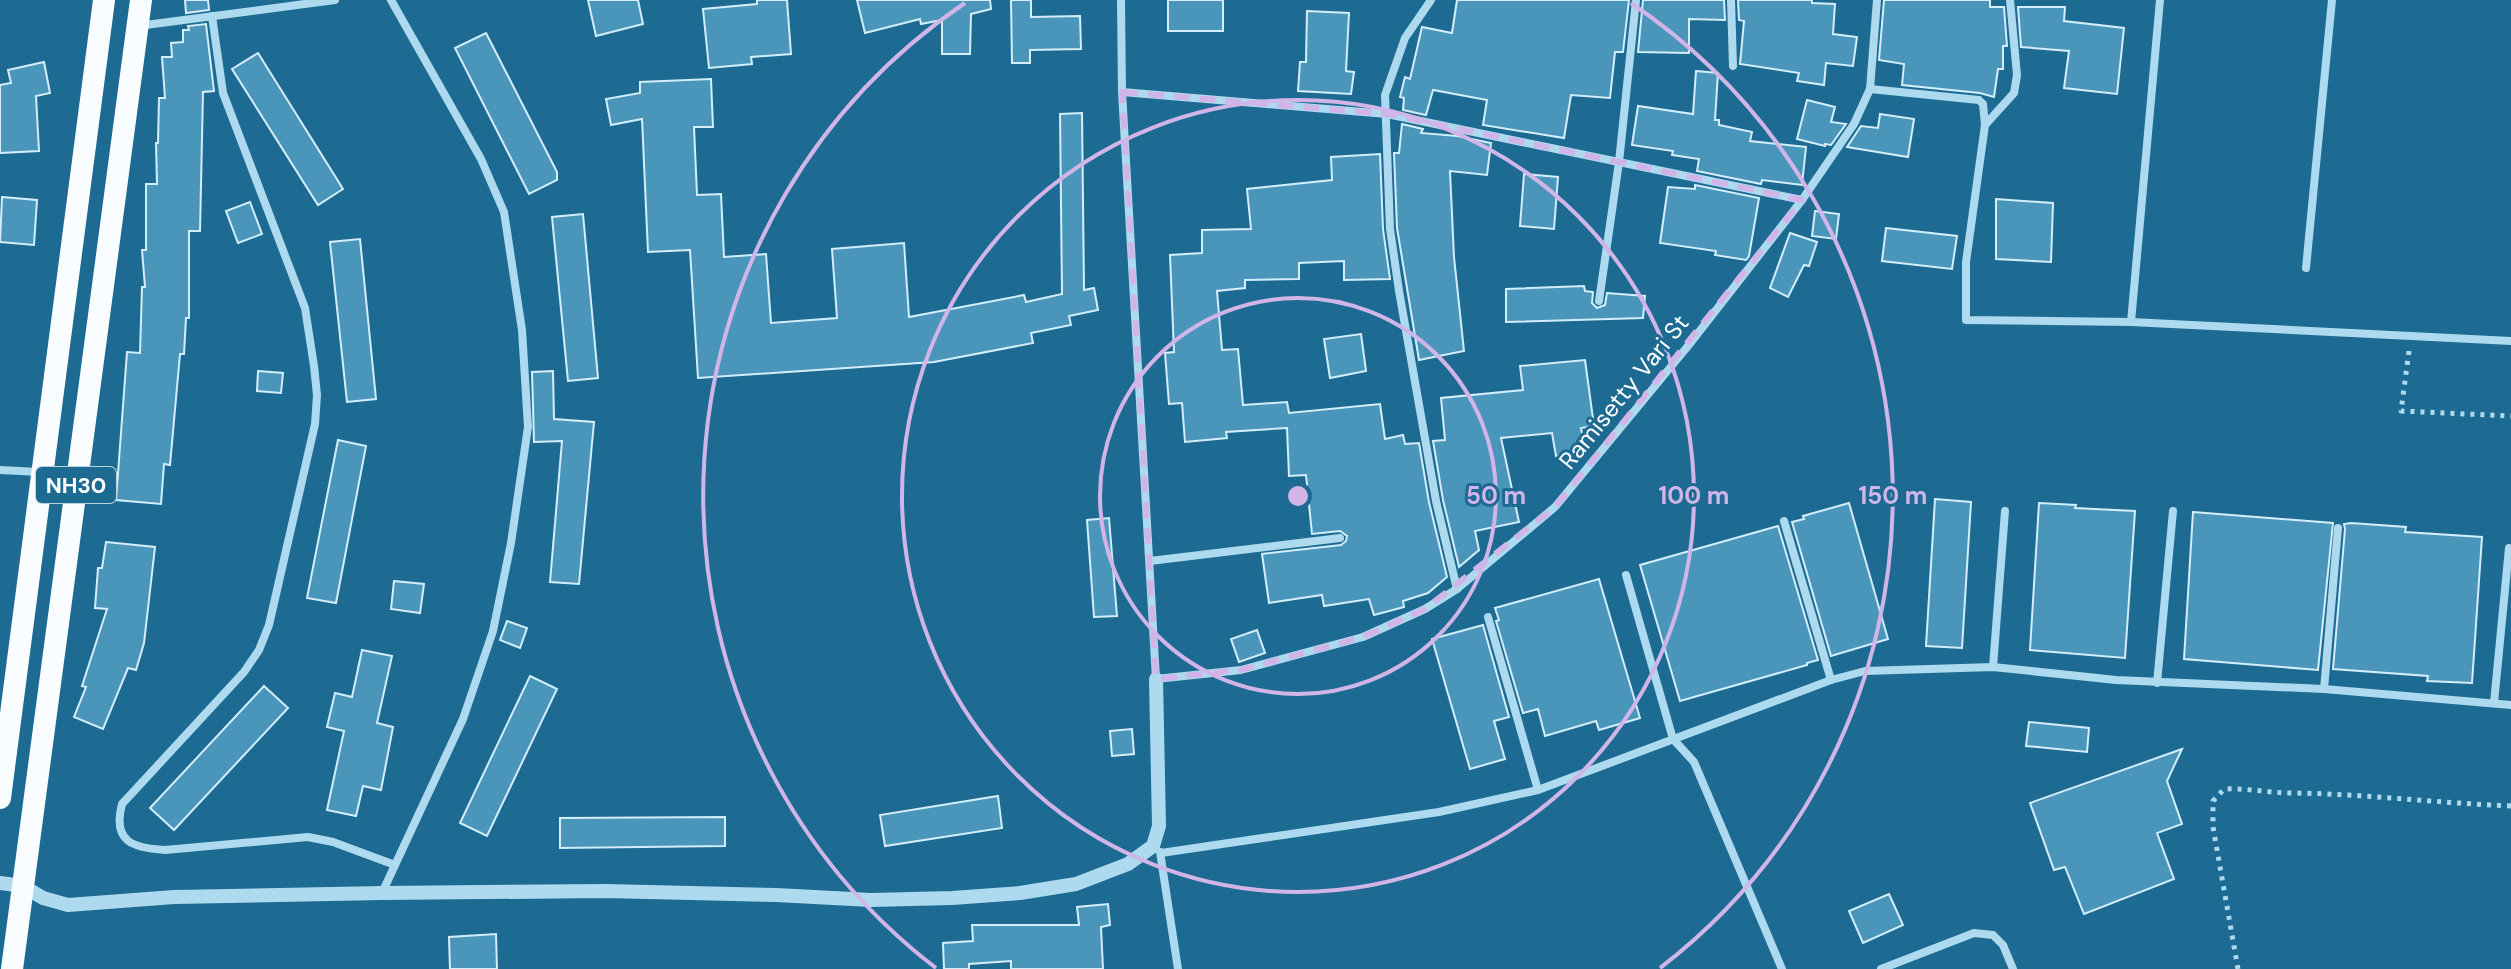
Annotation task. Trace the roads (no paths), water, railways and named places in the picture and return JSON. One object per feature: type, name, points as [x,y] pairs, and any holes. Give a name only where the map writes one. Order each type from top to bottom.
[{"type":"highway","name":"NH30","points":[[0,798],[8,682],[42,473],[104,0]]},
{"type":"highway","name":"NH30","points":[[12,969],[141,0]]},
{"type":"street","points":[[137,26],[335,0]]},
{"type":"street","points":[[382,893],[463,719],[493,631],[511,543],[528,427],[522,330],[504,212],[481,159],[391,0]]},
{"type":"street","points":[[1121,0],[1122,92],[1156,679],[1157,850],[1178,969]]},
{"type":"street","points":[[1431,0],[1405,38],[1385,95],[1390,229],[1436,501],[1457,589]]},
{"type":"street","points":[[1599,301],[1619,162],[1636,0]]},
{"type":"street","points":[[1731,0],[1733,66]]},
{"type":"street","name":"Ramisetty Vari St","points":[[1156,679],[1241,670],[1363,637],[1425,609],[1457,589],[1555,507],[1688,346],[1802,200],[1854,124],[1870,89],[1877,0]]},
{"type":"street","points":[[1985,125],[2014,93],[2017,75],[2010,0]]},
{"type":"street","points":[[2131,322],[2160,0]]},
{"type":"street","points":[[2306,268],[2332,0]]},
{"type":"street","points":[[212,16],[223,93],[305,308],[317,395],[315,424],[269,625],[259,650],[244,672],[122,804],[120,831],[129,842],[143,849],[165,850],[308,837],[333,842],[395,865]]},
{"type":"street","points":[[1870,89],[1979,100],[1983,104],[1985,125],[1966,262],[1966,320],[2131,322],[2511,341]]},
{"type":"street","points":[[1122,92],[1387,114],[1802,200]]},
{"type":"street","points":[[0,470],[42,473]]},
{"type":"street","points":[[1993,667],[2005,511]]},
{"type":"street","points":[[2157,683],[2173,511]]},
{"type":"street","points":[[1784,521],[1831,680]]},
{"type":"street","points":[[2324,689],[2338,528]]},
{"type":"street","points":[[1150,561],[1340,538]]},
{"type":"street","points":[[2494,703],[2509,548]]},
{"type":"street","points":[[1626,575],[1673,739],[1694,762],[1782,969]]},
{"type":"street","points":[[1488,617],[1538,790]]},
{"type":"street","points":[[0,883],[23,886],[43,898],[68,905],[174,897],[606,891],[871,900],[952,898],[1020,893],[1076,884],[1157,850],[1439,812],[1538,790],[1831,680],[1865,671],[1993,667],[2157,683],[2324,689],[2511,705]]},
{"type":"street","points":[[1881,969],[1974,933],[1993,935],[2003,945],[2013,969]]}]
